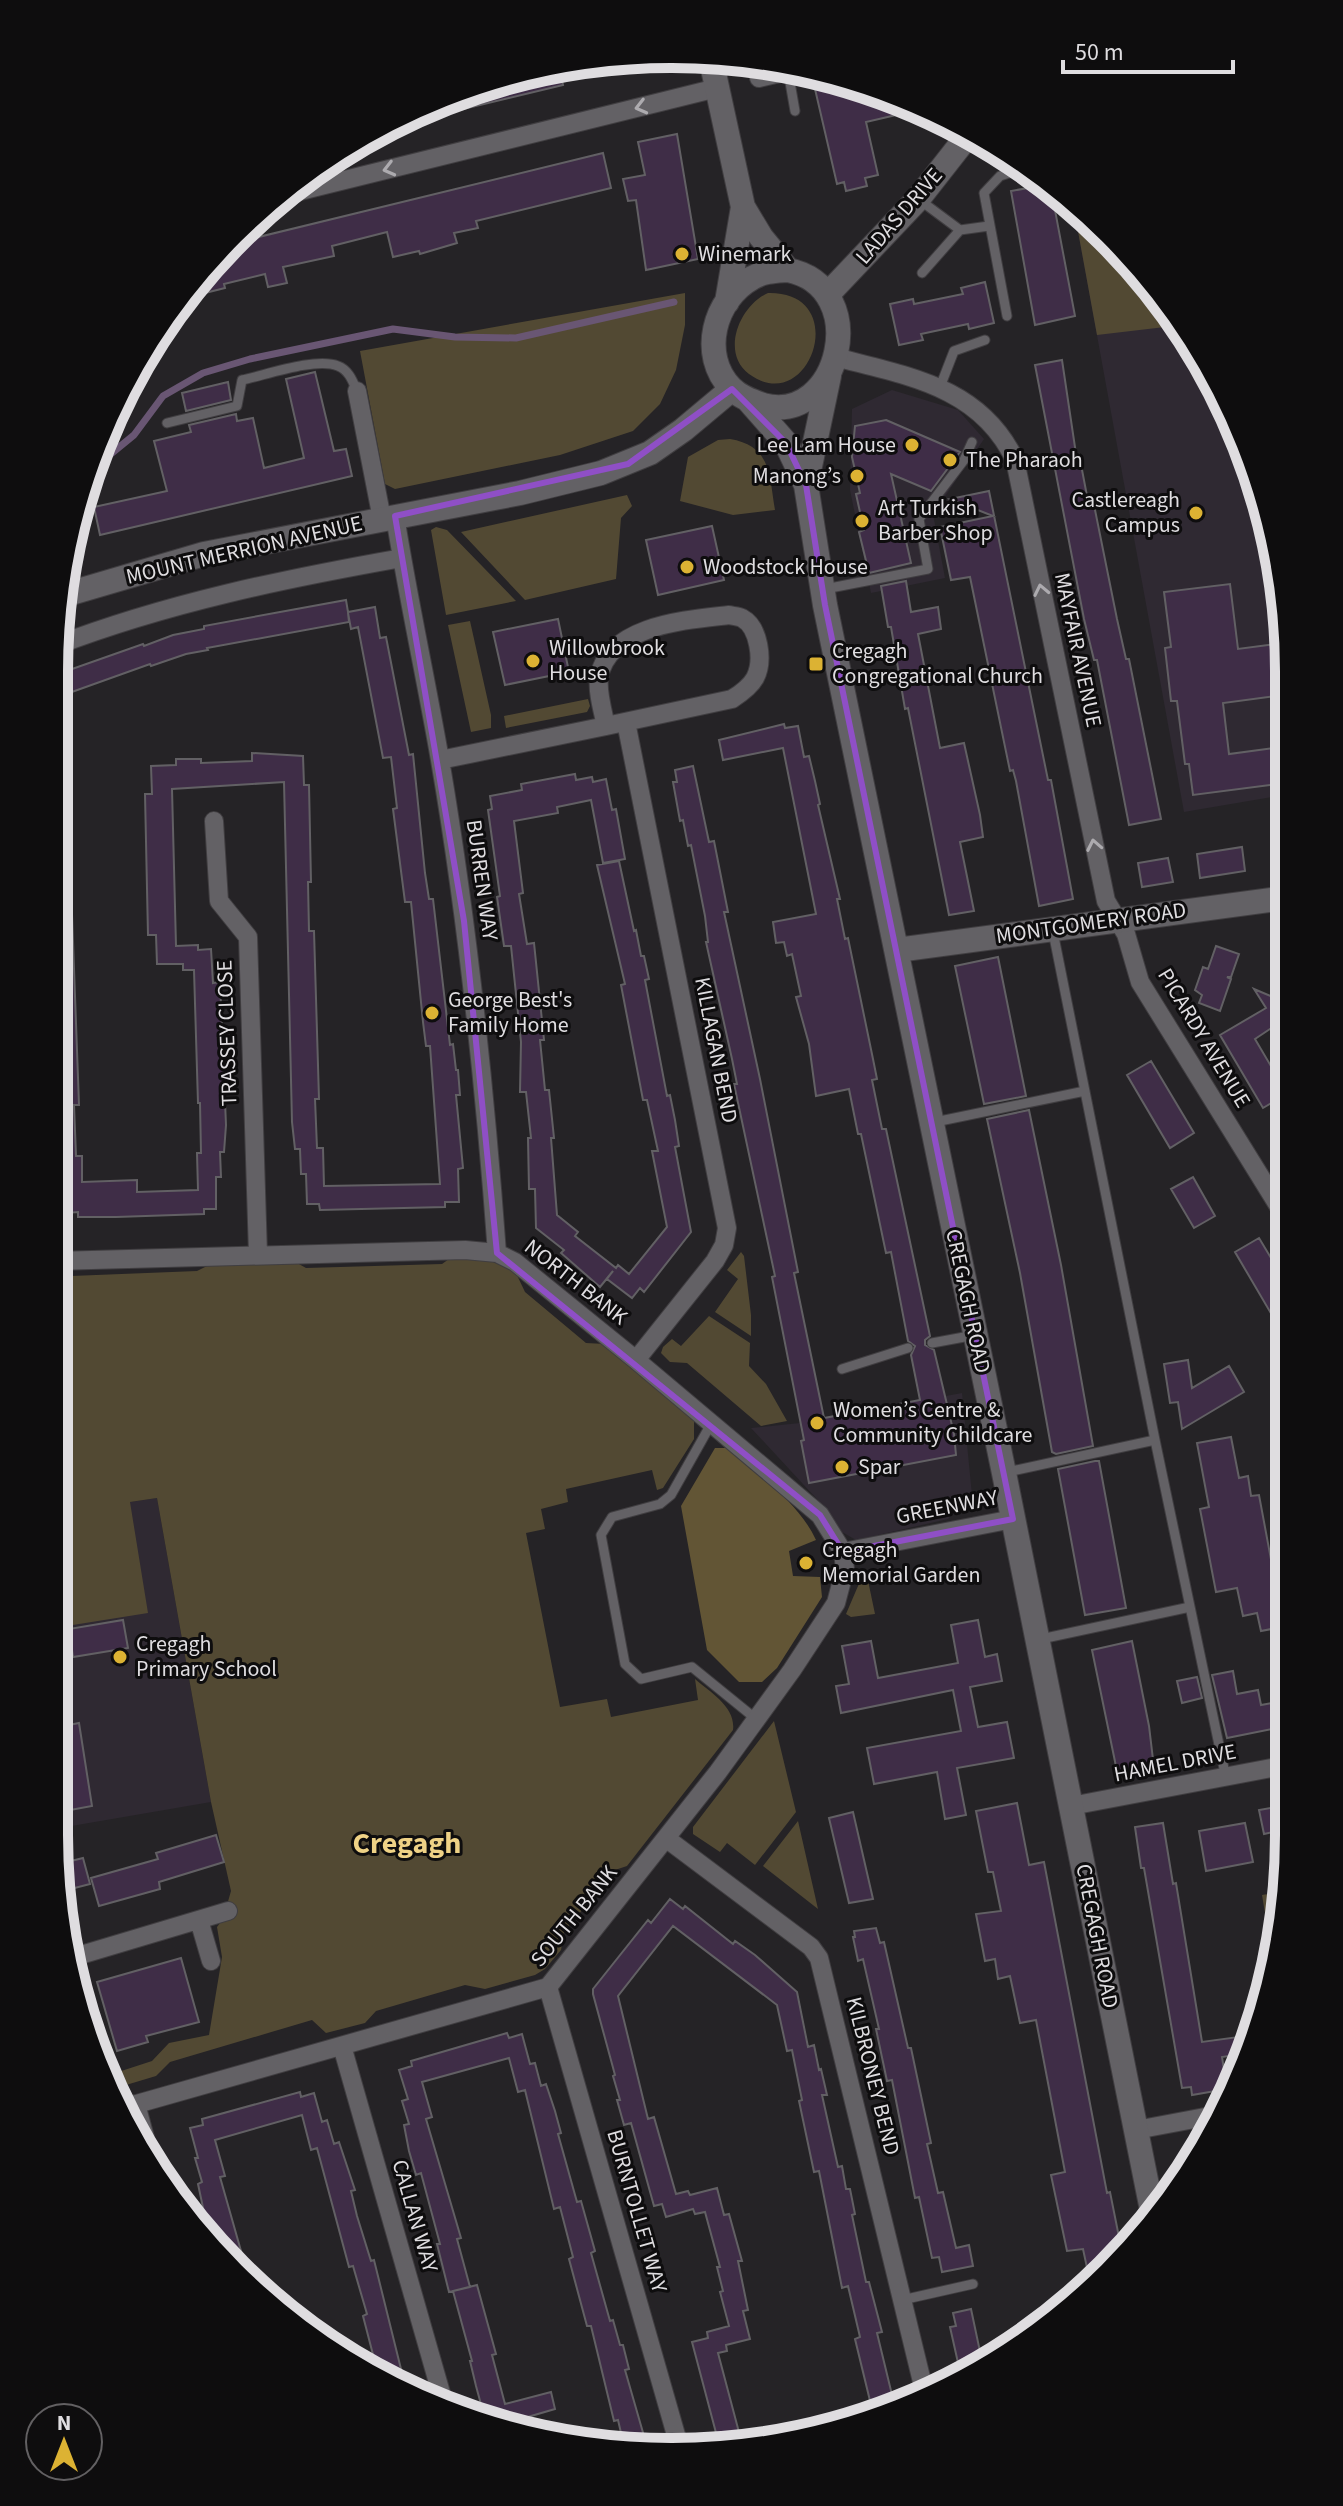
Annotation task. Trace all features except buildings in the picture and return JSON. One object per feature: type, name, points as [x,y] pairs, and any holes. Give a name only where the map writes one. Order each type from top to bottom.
[{"type":"street","points":[[713,69],[743,207],[761,237],[788,270]]},
{"type":"street","points":[[759,78],[767,76]]},
{"type":"street","points":[[310,189],[717,88]]},
{"type":"street","name":"LADAS DRIVE","points":[[827,295],[918,199],[962,143]]},
{"type":"street","points":[[727,302],[743,207]]},
{"type":"street","points":[[788,270],[801,273],[827,295],[840,337],[832,365],[818,389],[791,405],[770,407],[741,395],[720,374],[714,356],[713,337],[717,319],[741,285],[767,272],[788,270]]},
{"type":"street","name":"MAYFAIR AVENUE","points":[[832,365],[940,387],[992,423],[1015,460],[1106,901],[1115,920]]},
{"type":"street","name":"CREGAGH ROAD","points":[[806,485],[832,365]]},
{"type":"street","name":"MOUNT MERRION AVENUE","points":[[357,391],[389,518]]},
{"type":"street","name":"CREGAGH ROAD","points":[[741,395],[786,443],[806,485],[822,590],[1150,2202]]},
{"type":"street","name":"MOUNT MERRION AVENUE","points":[[73,592],[204,554],[545,487],[628,464],[741,395]]},
{"type":"street","name":"BURREN WAY","points":[[389,518],[402,558],[440,760],[467,951],[489,1148],[497,1253]]},
{"type":"street","name":"MOUNT MERRION AVENUE","points":[[69,641],[225,593],[402,558]]},
{"type":"street","points":[[440,760],[626,722],[732,699],[755,678],[760,663],[754,631],[744,619],[729,615],[634,634],[615,646],[604,662],[598,681],[606,726]]},
{"type":"street","name":"KILLAGAN BEND","points":[[626,722],[727,1228],[724,1245],[715,1261],[636,1360]]},
{"type":"street","name":"TRASSEY CLOSE","points":[[214,821],[219,901],[248,937],[258,1254]]},
{"type":"street","name":"MONTGOMERY ROAD","points":[[897,950],[1275,899]]},
{"type":"street","name":"PICARDY AVENUE","points":[[1115,920],[1126,934],[1140,982],[1275,1200]]},
{"type":"street","name":"NORTH BANK","points":[[68,1261],[465,1250],[497,1253],[515,1262],[636,1360],[820,1515],[843,1552]]},
{"type":"street","name":"GREENWAY","points":[[843,1552],[1013,1519]]},
{"type":"street","name":"SOUTH BANK","points":[[132,2106],[548,1987],[667,1839],[756,1719],[836,1603],[844,1581],[843,1552]]},
{"type":"street","name":"HAMEL DRIVE","points":[[1071,1806],[1275,1768]]},
{"type":"street","name":"KILBRONEY BEND","points":[[667,1839],[811,1947],[819,1958],[922,2383]]},
{"type":"street","points":[[81,1955],[228,1911]]},
{"type":"street","points":[[199,1920],[211,1961]]},
{"type":"street","name":"BURNTOLLET WAY","points":[[548,1987],[677,2438]]},
{"type":"street","name":"CALLAN WAY","points":[[342,2046],[441,2392]]},
{"type":"street","points":[[1136,2130],[1204,2117]]},
{"type":"lane","points":[[794,81],[795,111]]},
{"type":"lane","points":[[1007,316],[984,193],[1000,176],[1011,173]]},
{"type":"lane","points":[[918,199],[960,230]]},
{"type":"lane","points":[[922,273],[960,230],[989,226]]},
{"type":"lane","points":[[940,387],[954,351],[985,340]]},
{"type":"lane","points":[[167,423],[237,406],[242,380],[321,363],[340,366],[351,376],[357,391]]},
{"type":"lane","points":[[822,590],[928,569],[919,519],[964,460],[972,442]]},
{"type":"lane","points":[[1053,929],[1226,1778]]},
{"type":"lane","points":[[931,1123],[1085,1091]]},
{"type":"lane","points":[[932,1343],[975,1335]]},
{"type":"lane","points":[[842,1369],[908,1348]]},
{"type":"lane","points":[[711,1424],[671,1495],[660,1504],[612,1517],[601,1535],[625,1664],[641,1679],[692,1667],[756,1719]]},
{"type":"lane","points":[[1004,1473],[1155,1440]]},
{"type":"lane","points":[[1037,1640],[1190,1607]]},
{"type":"lane","points":[[902,2300],[973,2284]]},
{"type":"highlighted area","points":[[732,389],[786,443],[806,485],[825,605],[1013,1519],[843,1552],[820,1515],[497,1253],[464,921],[395,516],[628,464]]},
{"type":"shaded area","name":"Castlereagh Campus","points":[[1077,225],[1150,304],[1194,370],[1213,405],[1243,478],[1263,554],[1274,632],[1275,797],[1184,812]]},
{"type":"shaded area","points":[[1077,225],[1125,274],[1166,327],[1097,335]]},
{"type":"shaded area","points":[[685,293],[685,325],[676,370],[660,404],[633,431],[560,455],[395,489],[385,484],[360,351]]},
{"type":"shaded area","points":[[768,293],[794,298],[809,311],[815,330],[813,350],[804,368],[790,380],[771,383],[749,374],[740,365],[735,342],[742,318],[758,299]]},
{"type":"shaded area","points":[[892,390],[958,410],[984,439],[933,514],[945,578],[871,593],[850,490],[852,409]]},
{"type":"shaded area","points":[[730,439],[754,448],[761,456],[769,474],[775,510],[733,515],[680,501],[688,457],[718,440]]},
{"type":"shaded area","points":[[627,495],[632,506],[621,518],[616,579],[525,600],[461,532]]},
{"type":"shaded area","points":[[436,527],[447,530],[516,601],[446,615],[431,530]]},
{"type":"shaded area","points":[[470,621],[491,715],[491,728],[471,732],[448,625]]},
{"type":"shaded area","points":[[588,699],[590,706],[587,712],[506,728],[504,716]]},
{"type":"shaded area","points":[[741,1252],[744,1256],[751,1336],[715,1312],[738,1279],[727,1270]]},
{"type":"shaded area","points":[[456,1254],[487,1259],[516,1273],[525,1292],[586,1343],[605,1344],[694,1418],[694,1439],[663,1488],[657,1490],[652,1470],[566,1489],[568,1502],[541,1509],[545,1529],[526,1533],[560,1707],[607,1699],[611,1717],[698,1700],[695,1679],[727,1707],[733,1730],[627,1866],[615,1870],[564,1932],[561,1950],[545,1969],[535,1975],[485,1989],[465,1985],[376,2011],[365,2023],[326,2033],[312,2020],[170,2062],[156,2076],[123,2086],[117,2072],[152,2061],[169,2043],[209,2035],[222,1957],[217,1927],[223,1919],[231,1891],[211,1802],[157,1498],[130,1502],[148,1613],[68,1626],[68,1274],[197,1271],[217,1261],[290,1259],[306,1268],[442,1264]]},
{"type":"shaded area","points":[[709,1316],[750,1343],[749,1366],[766,1384],[787,1421],[761,1426],[687,1363],[670,1362],[661,1353],[672,1339],[681,1346]]},
{"type":"shaded area","points":[[962,1393],[972,1495],[948,1519],[856,1540],[842,1532],[827,1510],[751,1428],[800,1423]]},
{"type":"shaded area","points":[[715,1448],[729,1448],[777,1490],[799,1514],[816,1540],[789,1551],[793,1576],[820,1577],[822,1597],[777,1668],[762,1682],[739,1682],[707,1650],[681,1506]]},
{"type":"shaded area","name":"Cregagh Primary School","points":[[157,1498],[211,1802],[68,1827],[68,1511]]},
{"type":"shaded area","points":[[866,1571],[875,1614],[851,1617],[846,1614]]},
{"type":"shaded area","points":[[774,1721],[796,1812],[755,1865],[727,1843],[720,1852],[693,1834],[693,1827]]},
{"type":"shaded area","points":[[798,1821],[818,1909],[763,1866]]},
{"type":"shaded area","points":[[1272,1893],[1267,1927],[1262,1895]]},
{"type":"waterway","points":[[108,456],[134,435],[163,396],[203,373],[250,359],[393,329],[455,337],[516,338],[674,302]]},
{"type":"place","name":"Winemark","points":[[682,254]]},
{"type":"place","name":"Lee Lam House","points":[[912,445]]},
{"type":"place","name":"The Pharaoh","points":[[950,460]]},
{"type":"place","name":"Manong’s","points":[[857,476]]},
{"type":"place","name":"Castlereagh Campus","points":[[1196,513]]},
{"type":"place","name":"Art Turkish Barber Shop","points":[[862,521]]},
{"type":"place","name":"Woodstock House","points":[[687,567]]},
{"type":"place","name":"Willowbrook House","points":[[533,661]]},
{"type":"place","name":"Cregagh Congregational Church","points":[[816,664]]},
{"type":"place","name":"George Best's Family Home","points":[[432,1013]]},
{"type":"place","name":"Women’s Centre & Community Childcare","points":[[817,1423]]},
{"type":"place","name":"Spar","points":[[842,1467]]},
{"type":"place","name":"Cregagh Memorial Garden","points":[[806,1563]]},
{"type":"place","name":"Cregagh Primary School","points":[[120,1657]]},
{"type":"district","name":"Cregagh","points":[[407,1843]]}]
